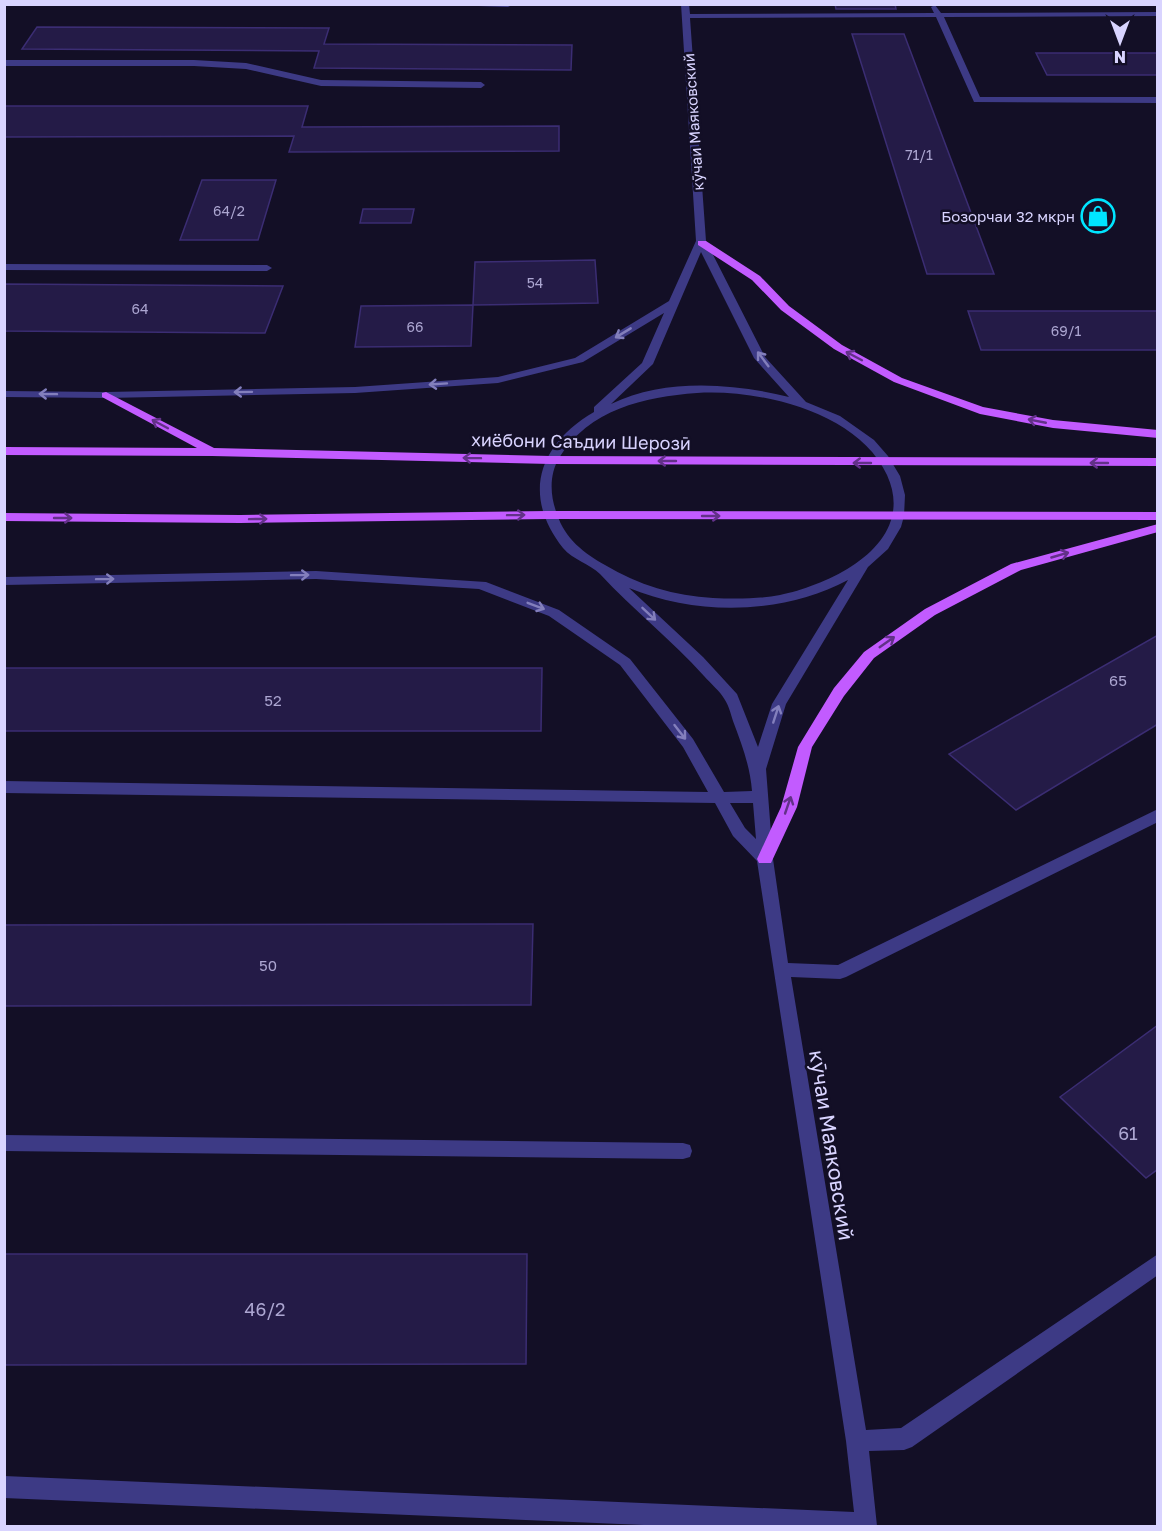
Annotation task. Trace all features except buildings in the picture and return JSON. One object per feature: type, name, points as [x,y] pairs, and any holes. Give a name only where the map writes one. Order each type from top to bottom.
[{"type":"main road","points":[[701,242],[756,278],[785,308],[838,347],[898,380],[980,410],[1053,424],[1158,434]]},
{"type":"main road","points":[[106,395],[212,452]]},
{"type":"main road","name":"хиёбони Саъдии Шерозӣ","points":[[4,451],[212,452],[550,460],[887,463],[1158,462]]},
{"type":"main road","points":[[8,518],[240,519],[548,515],[1158,516]]},
{"type":"main road","points":[[765,859],[789,807],[805,747],[839,692],[869,655],[930,612],[1016,567],[1158,528]]},
{"type":"street","points":[[422,4],[508,5]]},
{"type":"street","name":"кӯчаи Маяковский","points":[[685,4],[701,242],[760,358],[801,403]]},
{"type":"street","points":[[934,4],[977,100],[1158,100]]},
{"type":"street","points":[[687,16],[1158,14]]},
{"type":"street","points":[[4,63],[194,63],[246,66],[321,83],[481,85]]},
{"type":"street","name":"кӯчаи Маяковский","points":[[701,242],[647,364],[564,440],[550,460],[543,487],[548,515],[569,546],[606,574],[698,660],[732,698],[758,769],[765,859],[857,1441],[866,1525]]},
{"type":"street","points":[[4,267],[267,268]]},
{"type":"street","points":[[4,394],[106,395],[354,390],[498,380],[579,360],[673,303]]},
{"type":"street","name":"кӯчаи Маяковский","points":[[584,423],[619,404],[662,393],[708,388],[756,392],[801,403],[837,418],[866,439],[887,463],[898,489],[898,516],[886,543],[862,567],[779,704],[758,769]]},
{"type":"street","name":"кӯчаи Маяковский","points":[[606,574],[655,593],[711,603],[769,601],[821,589],[862,567]]},
{"type":"street","points":[[4,580],[316,575],[481,585],[554,613],[625,662],[688,743],[739,832],[765,859]]},
{"type":"street","points":[[4,787],[760,797]]},
{"type":"street","points":[[781,970],[840,972],[1158,815]]},
{"type":"street","points":[[4,1143],[683,1151]]},
{"type":"street","points":[[857,1441],[904,1439],[1158,1263]]},
{"type":"street","points":[[4,1487],[866,1525]]},
{"type":"place","name":"Бозорчаи 32 мкрн","points":[[1098,216]]}]
